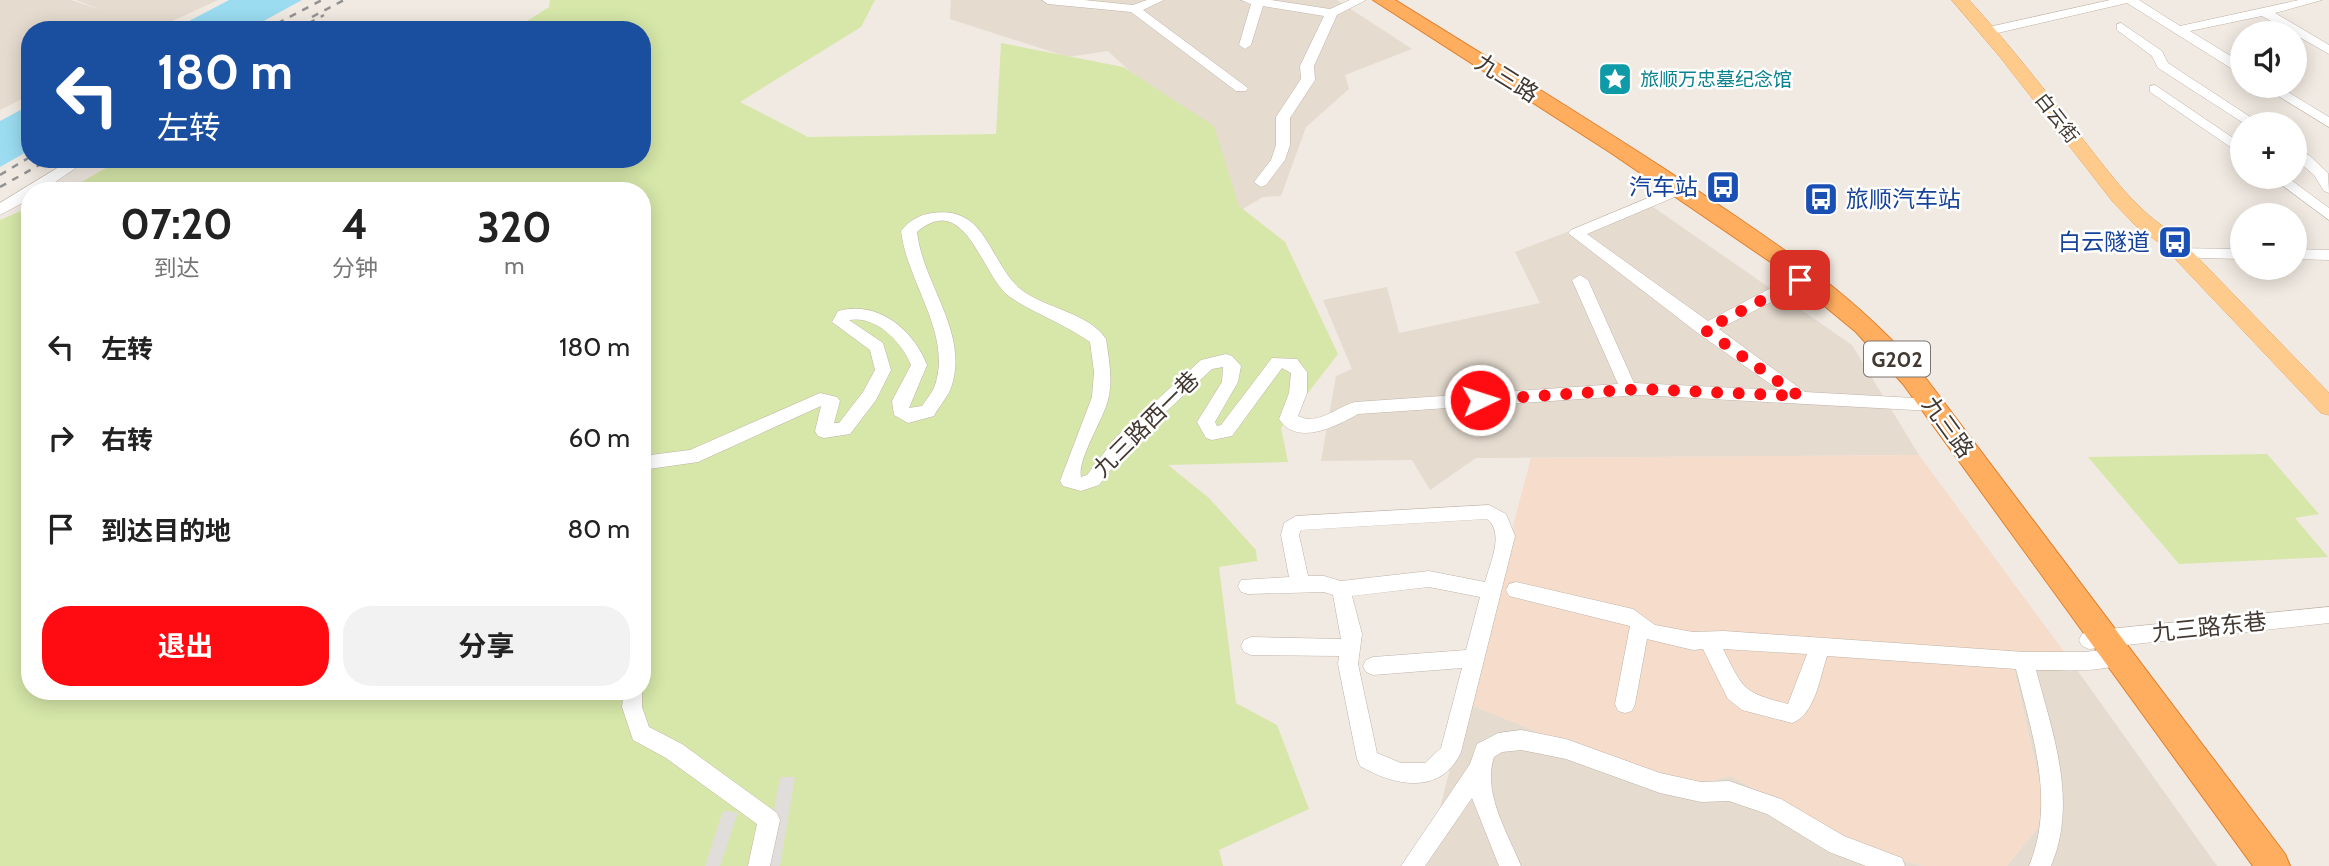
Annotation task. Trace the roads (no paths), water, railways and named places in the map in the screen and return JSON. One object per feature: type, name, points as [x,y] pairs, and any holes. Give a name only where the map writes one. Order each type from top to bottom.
[{"type":"highway","name":"九三路","points":[[1370,0],[1612,151],[1800,280],[1852,326],[1924,405]]},
{"type":"highway","name":"九三路","points":[[1382,0],[1618,148],[1818,283],[1881,340],[1924,405],[2104,649],[2273,866]]},
{"type":"highway","name":"九三路","points":[[2104,649],[2254,866]]},
{"type":"main road","name":"白云街","points":[[1960,0],[1989,31],[2116,193],[2156,234],[2157,241],[2174,253],[2329,407]]},
{"type":"main road","name":"白云街","points":[[2174,253],[2329,421]]},
{"type":"street","points":[[1048,0],[1134,9],[1158,0]]},
{"type":"street","points":[[1245,44],[1252,1],[1332,13],[1360,0]]},
{"type":"street","points":[[1989,31],[2128,0],[2230,62]]},
{"type":"street","points":[[2178,30],[2263,12],[2296,2],[2316,0]]},
{"type":"street","points":[[1134,9],[1241,88]]},
{"type":"street","points":[[2263,12],[2329,50]]},
{"type":"street","points":[[1261,182],[1277,165],[1285,142],[1283,117],[1290,111],[1295,92],[1308,80],[1307,66],[1332,13]]},
{"type":"street","points":[[2121,27],[2157,54],[2163,65],[2235,112]]},
{"type":"street","points":[[2155,89],[2230,142]]},
{"type":"street","points":[[2288,98],[2329,123]]},
{"type":"street","points":[[2307,159],[2324,177],[2329,188]]},
{"type":"street","points":[[45,182],[68,168]]},
{"type":"street","points":[[2296,189],[2328,211]]},
{"type":"street","points":[[1672,193],[1576,233],[1705,330],[1799,396]]},
{"type":"street","points":[[0,210],[21,197]]},
{"type":"street","name":"九三路西一巷","points":[[651,462],[692,457],[820,399],[831,401],[824,431],[844,429],[870,396],[883,370],[877,347],[840,322],[844,314],[862,312],[894,329],[912,346],[919,365],[901,401],[900,410],[908,417],[928,411],[942,387],[949,358],[943,328],[919,275],[909,245],[909,231],[923,219],[944,216],[962,222],[974,230],[982,247],[1014,292],[1080,326],[1098,340],[1103,372],[1099,402],[1074,458],[1069,481],[1081,484],[1093,480],[1122,442],[1206,364],[1226,360],[1233,366],[1230,382],[1206,422],[1212,433],[1226,431],[1278,362],[1291,363],[1299,372],[1298,393],[1288,419],[1297,426],[1314,427],[1356,408],[1629,390],[1799,396],[1924,405]]},
{"type":"street","points":[[2307,252],[2329,242]]},
{"type":"street","points":[[2174,253],[2230,254]]},
{"type":"street","points":[[2307,255],[2329,255]]},
{"type":"street","points":[[1580,280],[1629,390]]},
{"type":"street","points":[[1705,330],[1800,280]]},
{"type":"street","points":[[1300,585],[1290,535],[1291,528],[1296,523],[1489,512],[1505,524],[1506,536],[1450,752],[1442,765],[1420,774],[1401,774],[1384,770],[1368,760],[1348,664],[1352,634],[1341,589]]},
{"type":"street","points":[[1248,586],[1324,584],[1341,589],[1429,579],[1492,590]]},
{"type":"street","name":"九三路东巷","points":[[1516,590],[1633,617],[1650,632],[1693,641],[2024,661],[2329,615]]},
{"type":"street","points":[[1625,704],[1640,623]]},
{"type":"street","points":[[1709,640],[1735,693],[1749,703],[1792,714],[1801,702],[1819,649]]},
{"type":"street","points":[[1251,646],[1349,648]]},
{"type":"street","points":[[1373,666],[1474,658]]},
{"type":"street","points":[[2024,661],[2047,758],[2053,805],[2048,853],[2039,866]]},
{"type":"street","points":[[633,700],[632,707],[640,733],[674,751],[769,820],[760,866]]},
{"type":"street","points":[[1412,866],[1472,778],[1485,751],[1498,743],[1521,740],[1566,749],[1660,783],[1701,792],[1729,790],[1762,802],[1837,844],[1894,866]]},
{"type":"street","points":[[1442,765],[1472,778],[1510,866]]},
{"type":"water","points":[[229,0],[302,0],[264,21],[189,21]]},
{"type":"water","points":[[21,110],[21,155],[0,167],[0,121]]},
{"type":"railway","points":[[282,21],[322,0]]},
{"type":"railway","points":[[312,17],[344,0]]},
{"type":"railway","points":[[313,21],[324,15]]},
{"type":"railway","points":[[0,175],[21,162]]},
{"type":"railway","points":[[0,187],[34,168]]},
{"type":"place","name":"旅顺万忠墓纪念馆","points":[[1615,79]]},
{"type":"place","name":"汽车站","points":[[1723,187]]},
{"type":"place","name":"旅顺汽车站","points":[[1821,199]]},
{"type":"place","name":"白云隧道","points":[[2175,242]]}]
